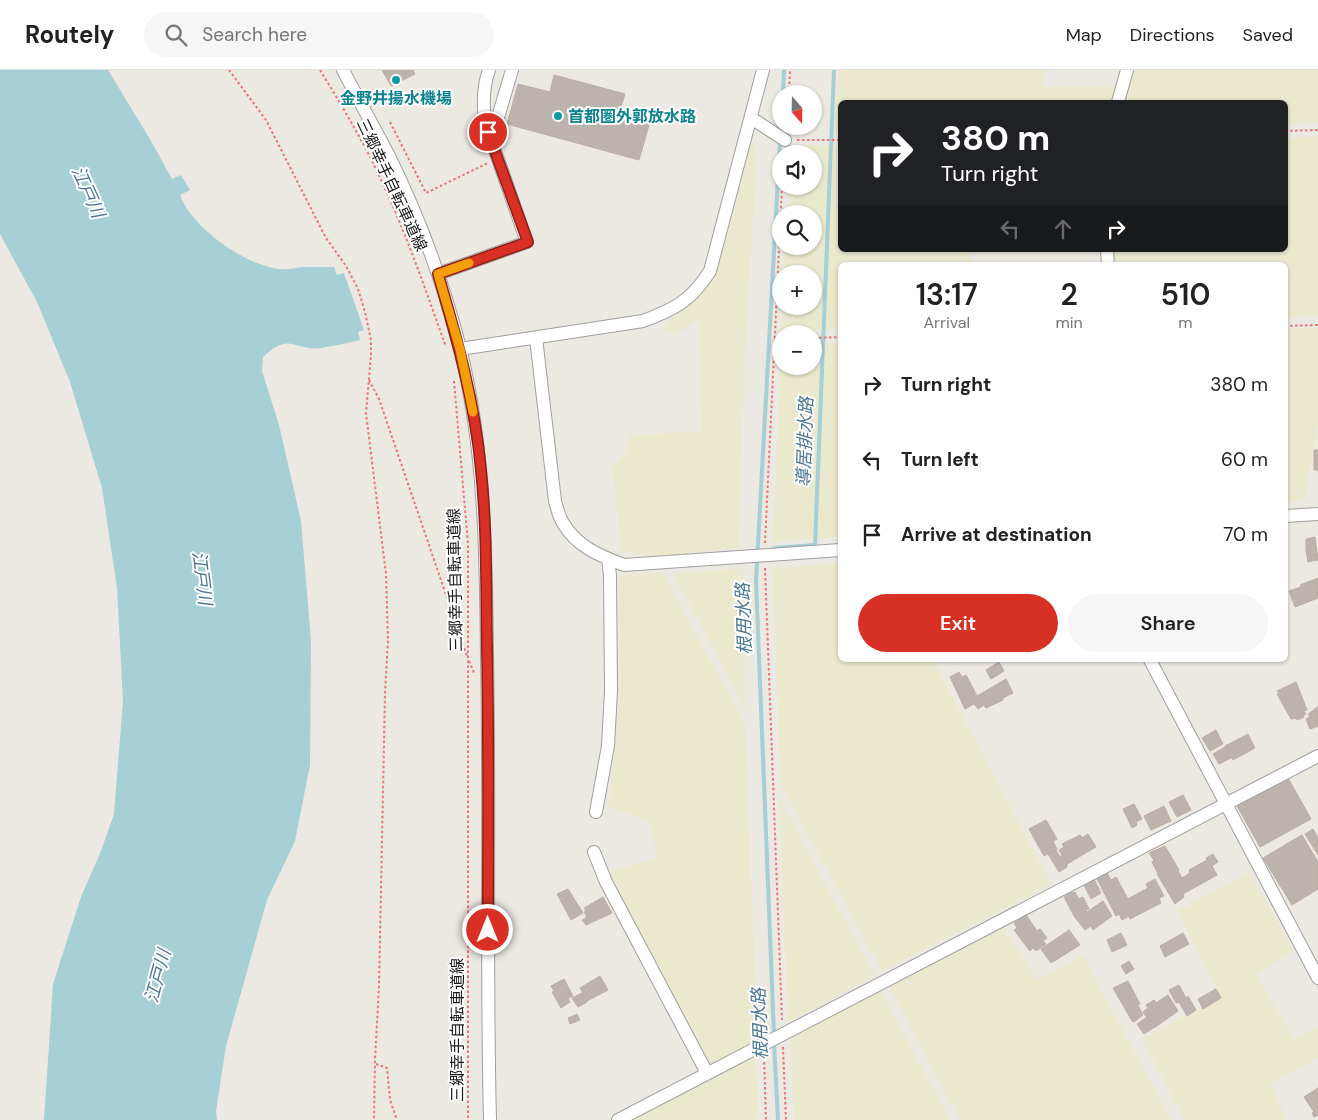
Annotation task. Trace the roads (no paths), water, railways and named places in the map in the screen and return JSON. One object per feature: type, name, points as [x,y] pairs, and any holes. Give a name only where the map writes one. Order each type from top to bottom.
[{"type":"street","points":[[343,70],[401,181],[438,274],[454,352],[473,410],[481,470],[486,572],[490,1120]]},
{"type":"street","points":[[438,274],[528,242],[490,141],[485,122],[483,106],[486,77],[489,70]]},
{"type":"street","points":[[490,141],[512,70]]},
{"type":"street","points":[[454,352],[643,321],[665,313],[685,301],[701,286],[710,271],[763,70]]},
{"type":"street","points":[[1119,100],[1127,70]]},
{"type":"street","points":[[751,118],[785,140]]},
{"type":"street","points":[[536,338],[555,501],[563,523],[578,541],[596,554],[624,565],[838,550]]},
{"type":"street","points":[[1288,516],[1318,514]]},
{"type":"street","points":[[596,812],[608,746],[611,691],[610,575],[608,559]]},
{"type":"street","points":[[1151,662],[1318,978]]},
{"type":"street","points":[[618,1120],[1318,756]]},
{"type":"street","points":[[594,852],[606,882],[707,1073]]},
{"type":"water","name":"江戸川","points":[[0,70],[108,70],[172,179],[181,175],[190,190],[180,195],[196,220],[221,243],[236,253],[265,266],[282,269],[334,267],[337,275],[344,273],[364,330],[358,332],[360,340],[321,348],[292,344],[280,345],[263,357],[262,371],[279,425],[301,521],[311,641],[310,765],[295,841],[267,900],[226,1046],[216,1111],[217,1120],[44,1120],[53,984],[81,897],[101,851],[114,814],[123,701],[117,588],[102,488],[70,382],[37,302],[0,234]]},
{"type":"waterway","name":"根用水路","points":[[783,85],[784,70]]},
{"type":"waterway","name":"導居排水路","points":[[774,548],[815,545],[834,70]]},
{"type":"waterway","name":"根用水路","points":[[774,1035],[756,581],[780,141]]},
{"type":"waterway","name":"根用水路","points":[[774,1042],[778,1120]]},
{"type":"place","name":"金野井揚水機場","points":[[396,80]]},
{"type":"place","name":"首都圏外郭放水路","points":[[558,116]]}]
